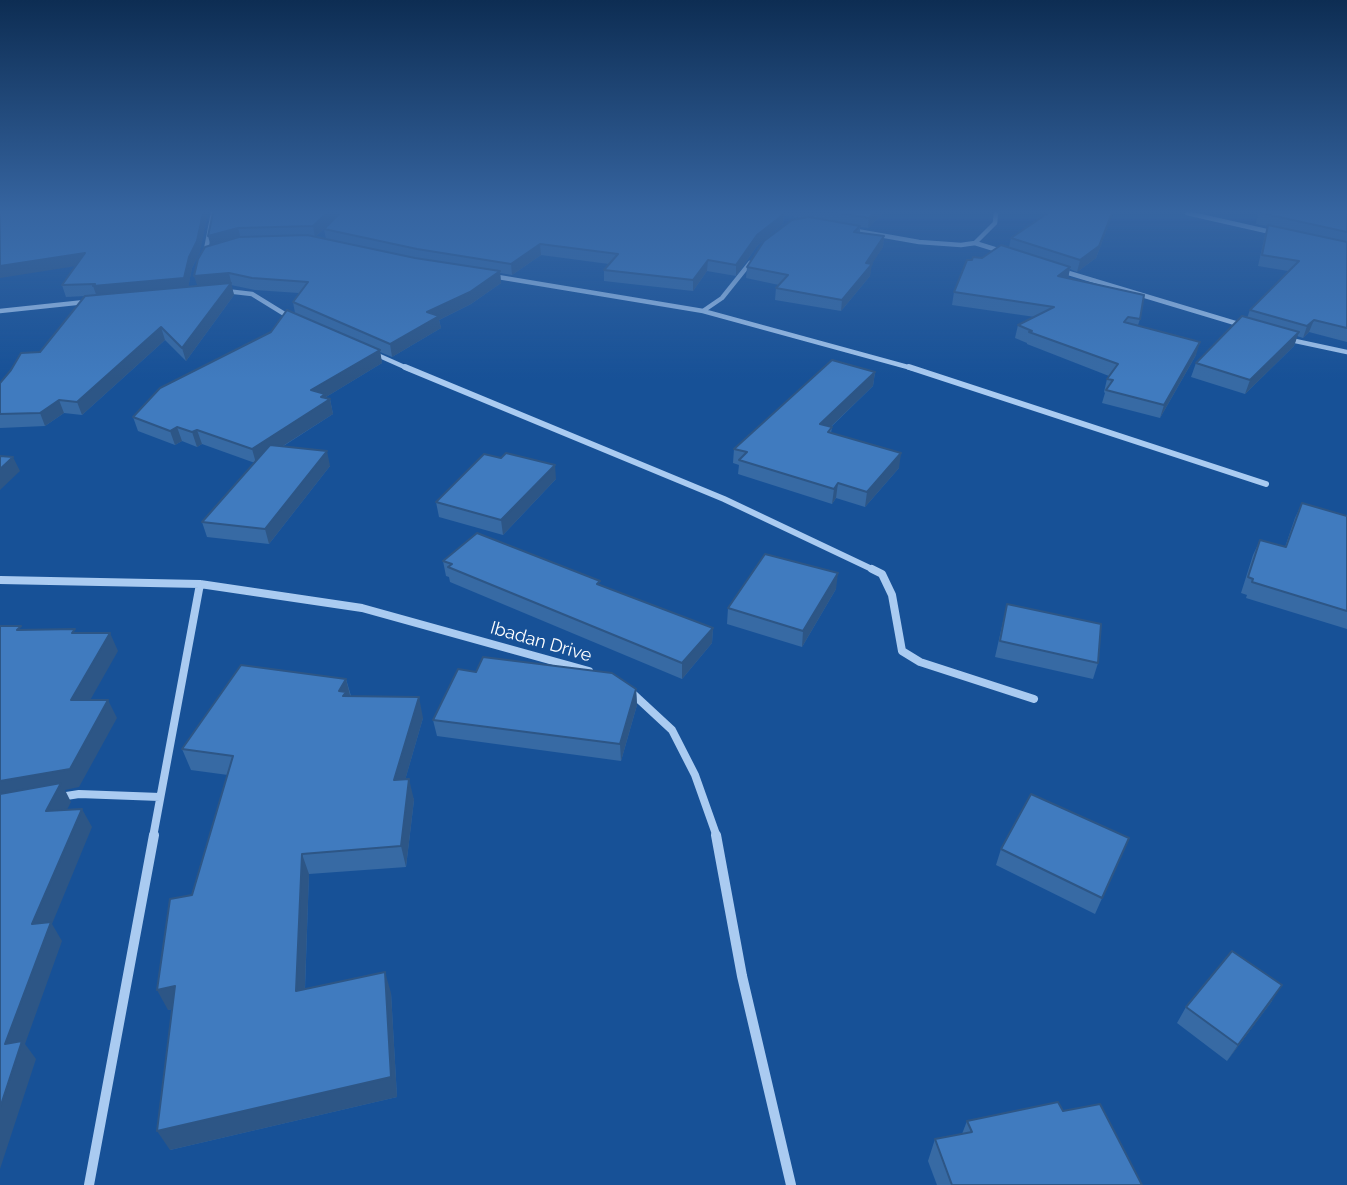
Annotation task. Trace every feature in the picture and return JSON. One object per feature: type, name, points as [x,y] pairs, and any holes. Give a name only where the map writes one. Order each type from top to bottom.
[{"type":"street","points":[[703,311],[727,293],[746,268]]},
{"type":"street","points":[[1053,268],[1252,329]]},
{"type":"street","points":[[481,275],[703,311],[917,369],[1266,484]]},
{"type":"street","points":[[219,291],[252,294],[294,319]]},
{"type":"street","points":[[0,311],[91,302]]},
{"type":"street","points":[[1278,336],[1347,352]]},
{"type":"street","points":[[371,352],[724,499],[881,574],[892,595],[902,651],[920,662],[1034,699]]},
{"type":"street","name":"Ibadan Drive","points":[[0,580],[200,584],[362,608],[603,677]]},
{"type":"street","points":[[89,1185],[200,584]]},
{"type":"street","points":[[626,688],[650,707],[672,730],[695,775],[714,830],[742,976],[791,1185]]},
{"type":"street","points":[[54,798],[79,794],[160,797]]},
{"type":"building","points":[[74,268],[186,268],[184,278],[93,286],[95,284],[62,285]]},
{"type":"building","points":[[196,268],[482,268],[500,271],[470,292],[427,312],[439,316],[390,344],[293,302],[308,282],[252,278],[229,273],[194,276]]},
{"type":"building","points":[[605,268],[702,268],[693,280],[604,270]]},
{"type":"building","points":[[754,268],[868,268],[842,300],[776,288],[788,275]]},
{"type":"building","points":[[964,268],[1068,268],[1058,276],[1144,295],[1140,319],[1128,317],[1124,322],[1200,342],[1164,405],[1106,390],[1113,380],[1107,379],[1118,364],[1029,332],[1032,331],[1018,325],[1054,307],[954,292]]},
{"type":"building","points":[[1292,268],[1347,268],[1347,328],[1314,320],[1307,326],[1250,310]]},
{"type":"building","points":[[231,283],[182,348],[161,327],[77,402],[59,400],[40,413],[0,414],[0,383],[21,353],[40,352],[85,296]]},
{"type":"building","points":[[287,310],[380,350],[311,390],[325,394],[321,397],[330,399],[252,449],[197,430],[192,432],[177,427],[170,431],[133,417],[160,388],[271,332]]},
{"type":"building","points":[[1242,316],[1299,332],[1250,380],[1196,363]]},
{"type":"building","points":[[832,360],[875,372],[820,424],[832,427],[828,432],[901,453],[867,492],[838,483],[834,489],[739,460],[747,452],[734,449]]},
{"type":"building","points":[[270,445],[327,451],[265,529],[202,522]]},
{"type":"building","points":[[506,453],[555,465],[501,520],[436,502],[484,454],[501,458]]},
{"type":"building","points":[[0,456],[13,457],[0,469]]},
{"type":"building","points":[[1302,503],[1347,516],[1347,611],[1252,582],[1253,579],[1248,577],[1260,540],[1286,547]]},
{"type":"building","points":[[477,533],[600,581],[597,584],[713,628],[682,663],[448,567],[452,564],[443,561]]},
{"type":"building","points":[[765,554],[838,573],[803,631],[728,608]]},
{"type":"building","points":[[1007,604],[1101,624],[1098,663],[1000,641]]},
{"type":"building","points":[[0,626],[21,626],[17,630],[75,629],[72,633],[110,633],[71,700],[108,700],[70,769],[0,781]]},
{"type":"building","points":[[483,657],[612,673],[636,689],[620,744],[433,720],[458,669],[476,672]]},
{"type":"building","points":[[241,665],[346,679],[339,691],[346,692],[343,696],[419,697],[394,780],[409,779],[401,846],[302,854],[296,991],[385,972],[391,1077],[157,1131],[175,986],[157,990],[170,899],[192,895],[233,756],[182,749]]},
{"type":"building","points":[[61,783],[46,811],[82,809],[32,924],[51,922],[5,1044],[22,1041],[0,1108],[0,794]]},
{"type":"building","points":[[1031,794],[1129,838],[1102,898],[1001,849]]},
{"type":"building","points":[[1232,951],[1282,985],[1238,1045],[1186,1007]]},
{"type":"building","points":[[1058,1102],[1063,1111],[1100,1104],[1142,1185],[952,1185],[935,1139],[972,1132],[967,1121]]}]
